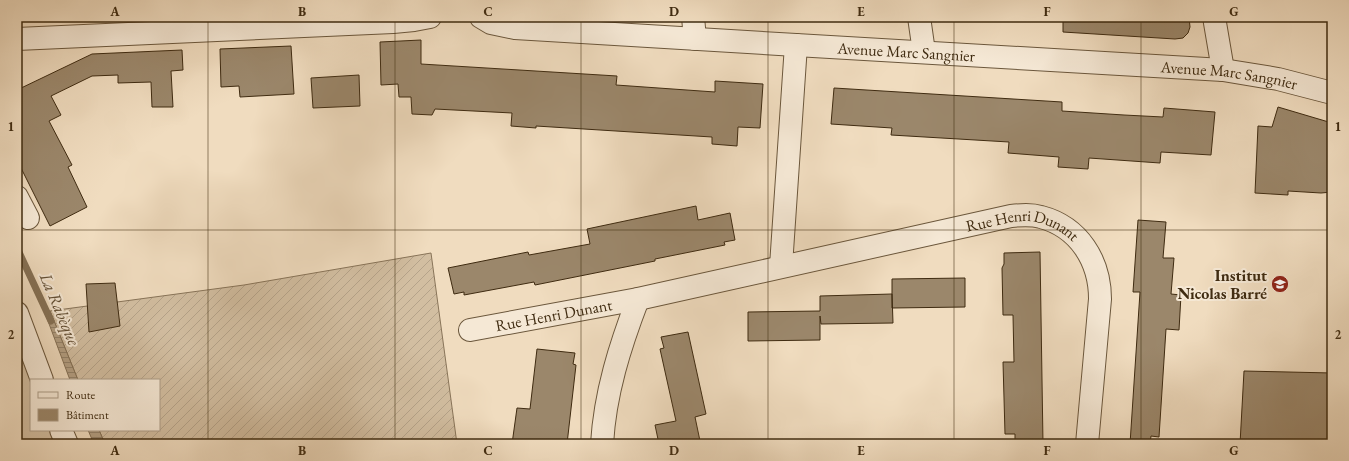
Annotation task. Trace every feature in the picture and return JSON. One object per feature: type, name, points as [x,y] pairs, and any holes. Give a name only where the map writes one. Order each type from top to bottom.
[{"type":"street","points":[[17,39],[393,22],[430,17]]},
{"type":"street","name":"Avenue Marc Sangnier","points":[[480,17],[491,23],[515,28],[1222,70],[1278,78],[1332,93]]},
{"type":"street","points":[[693,17],[695,39]]},
{"type":"street","points":[[919,17],[924,52]]},
{"type":"street","points":[[1214,17],[1222,70]]},
{"type":"street","points":[[782,266],[796,45]]},
{"type":"street","points":[[17,197],[28,218]]},
{"type":"street","name":"Rue Henri Dunant","points":[[470,330],[638,299],[1010,216],[1026,214],[1041,216],[1065,226],[1076,236],[1088,253],[1097,272],[1100,286],[1087,444]]},
{"type":"street","name":"Rue Henri Dunant","points":[[602,444],[610,385],[623,339],[638,299]]},
{"type":"street","points":[[17,313],[42,379]]},
{"type":"street","points":[[61,431],[67,444]]},
{"type":"shaded area","points":[[431,253],[457,444],[105,444],[99,431],[160,431],[160,379],[78,379],[50,311],[244,285]]},
{"type":"shaded area","points":[[50,311],[78,379],[70,379],[45,313]]},
{"type":"shaded area","points":[[17,342],[31,379],[30,431],[50,431],[55,444],[17,444]]},
{"type":"shaded area","points":[[88,431],[99,431],[105,444],[94,444]]},
{"type":"building","points":[[1063,17],[1189,17],[1190,27],[1188,33],[1183,38],[1175,39],[1063,32]]},
{"type":"building","points":[[421,40],[421,64],[617,76],[616,85],[715,92],[715,81],[763,84],[760,128],[738,127],[737,146],[712,144],[712,137],[536,126],[536,128],[511,126],[512,113],[435,109],[432,115],[412,114],[411,97],[399,97],[398,84],[381,85],[380,42]]},
{"type":"building","points":[[291,46],[294,94],[240,97],[239,86],[221,87],[220,49]]},
{"type":"building","points":[[182,50],[183,70],[171,71],[173,107],[152,107],[151,82],[118,83],[118,75],[92,76],[51,96],[61,115],[49,121],[72,165],[68,167],[87,207],[50,226],[17,160],[17,90],[92,54]]},
{"type":"building","points":[[359,75],[360,106],[313,108],[311,78]]},
{"type":"building","points":[[834,88],[1062,102],[1062,111],[1124,115],[1163,117],[1164,108],[1215,112],[1211,155],[1161,152],[1160,163],[1089,158],[1088,169],[1058,167],[1059,157],[1008,153],[1009,142],[891,135],[892,128],[831,124]]},
{"type":"building","points":[[1278,107],[1332,123],[1332,192],[1321,193],[1288,191],[1288,195],[1255,193],[1258,126],[1272,127]]},
{"type":"building","points":[[696,206],[698,220],[730,213],[735,240],[724,242],[725,245],[655,259],[655,261],[535,285],[534,282],[464,295],[464,292],[454,294],[448,268],[528,252],[529,255],[590,244],[587,229]]},
{"type":"building","points":[[1138,220],[1166,222],[1163,258],[1174,258],[1171,294],[1181,295],[1179,330],[1166,329],[1159,437],[1151,436],[1150,444],[1130,444],[1140,292],[1133,292]]},
{"type":"building","points":[[1040,252],[1043,444],[1015,444],[1015,434],[1005,434],[1003,362],[1014,362],[1013,315],[1003,315],[1002,268],[1004,264],[1004,253]]},
{"type":"building","points":[[965,278],[965,307],[892,308],[892,279]]},
{"type":"building","points":[[115,283],[120,326],[89,332],[86,284]]},
{"type":"building","points":[[892,294],[893,323],[821,324],[820,316],[820,340],[748,341],[748,312],[820,311],[820,296]]},
{"type":"building","points":[[688,332],[706,414],[695,417],[700,441],[687,444],[659,444],[655,425],[676,421],[660,349],[664,348],[661,337]]},
{"type":"building","points":[[537,349],[575,353],[573,364],[576,365],[567,444],[512,444],[517,408],[530,409]]},
{"type":"building","points":[[1244,371],[1332,373],[1332,444],[1240,444]]},
{"type":"waterway","name":"La Rabèque","points":[[18,250],[51,321]]},
{"type":"place","name":"Institut Nicolas Barré","points":[[1280,284]]}]
